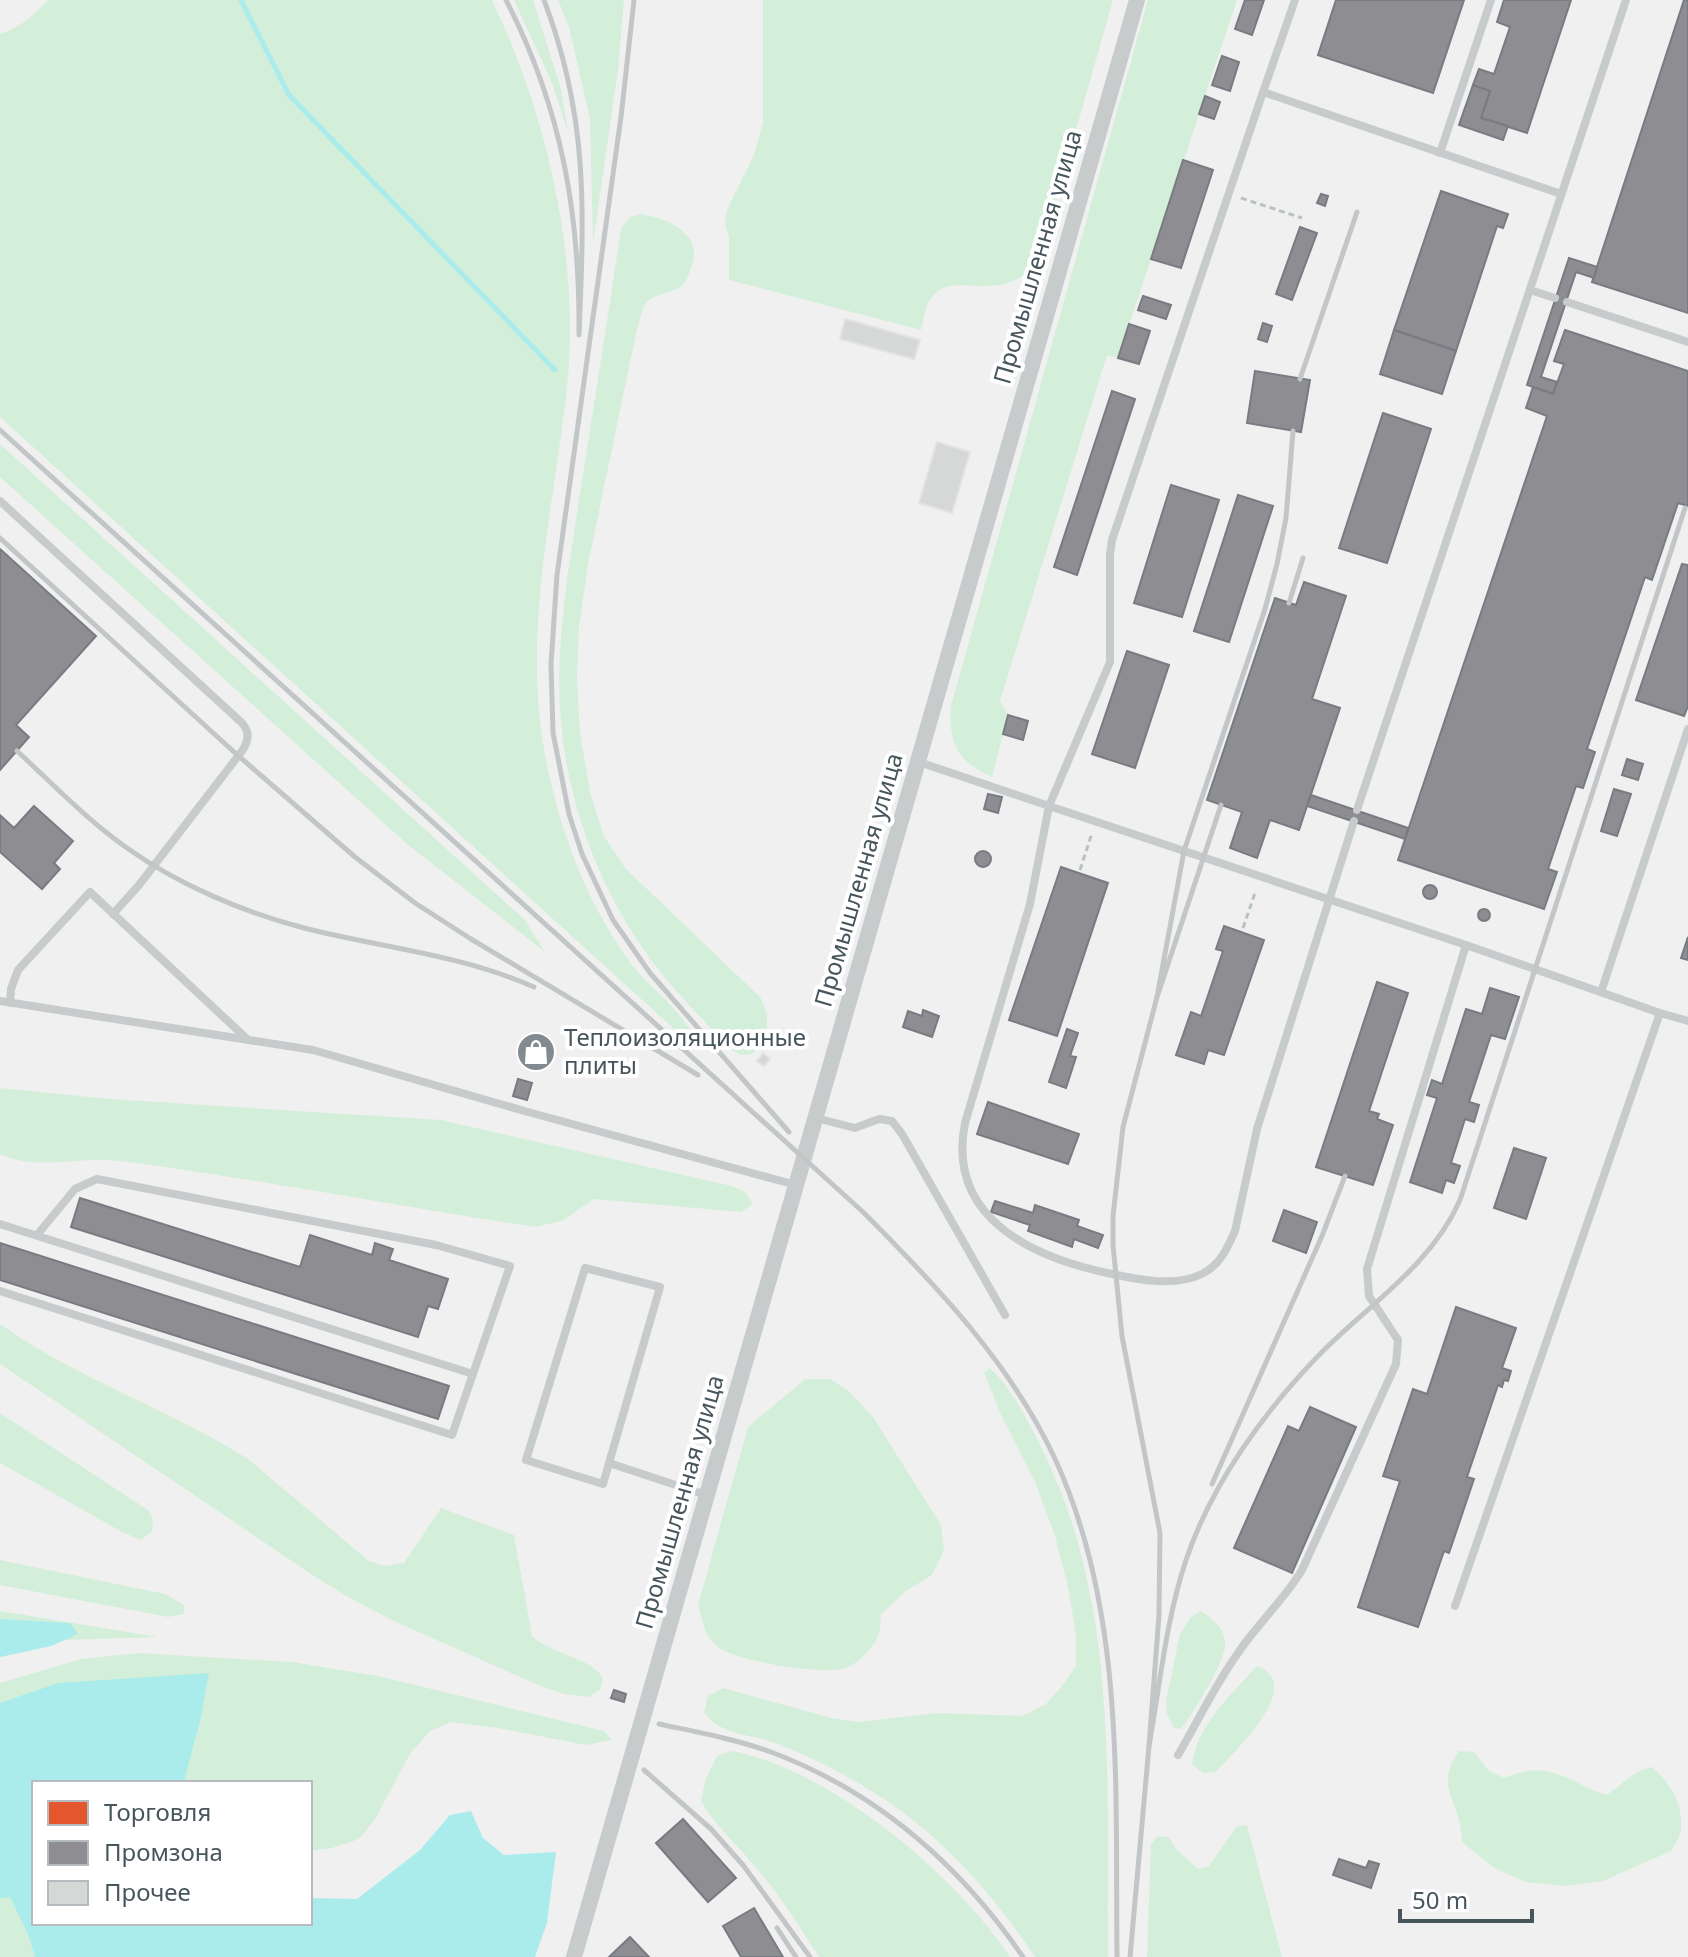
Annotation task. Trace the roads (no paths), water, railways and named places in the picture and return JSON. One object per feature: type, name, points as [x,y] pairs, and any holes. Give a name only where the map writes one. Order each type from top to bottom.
[{"type":"street","name":"Промышленная улица","points":[[574,1957],[1137,0]]},
{"type":"lane","points":[[1295,0],[1112,540],[1110,662],[1049,806],[1030,904],[961,1141],[967,1180],[991,1220],[1026,1246],[1065,1262],[1116,1275],[1162,1281],[1182,1280],[1218,1264],[1235,1231],[1257,1129],[1354,821]]},
{"type":"lane","points":[[1440,153],[1491,0]]},
{"type":"lane","points":[[1357,810],[1626,0]]},
{"type":"lane","points":[[1263,92],[1561,194]]},
{"type":"lane","points":[[1530,290],[1555,298]]},
{"type":"lane","points":[[1567,302],[1688,342]]},
{"type":"lane","points":[[0,501],[241,722],[248,732],[248,740],[242,751],[113,914]]},
{"type":"lane","points":[[1601,992],[1688,729]]},
{"type":"lane","points":[[918,762],[1688,1021]]},
{"type":"lane","points":[[247,1039],[90,892],[18,970],[5,1002],[328,1054],[796,1185]]},
{"type":"lane","points":[[1178,1755],[1237,1654],[1264,1617],[1291,1589],[1302,1570],[1396,1364],[1398,1340],[1369,1296],[1367,1269],[1466,945]]},
{"type":"lane","points":[[1455,1606],[1660,1013]]},
{"type":"lane","points":[[815,1118],[855,1128],[879,1119],[892,1121],[1005,1315]]},
{"type":"lane","points":[[0,1291],[452,1435],[510,1266],[436,1245],[97,1179],[75,1189],[37,1235]]},
{"type":"lane","points":[[0,1224],[473,1374]]},
{"type":"lane","points":[[585,1268],[660,1287],[609,1463],[603,1484],[526,1460],[585,1268]]},
{"type":"lane","points":[[609,1463],[707,1495]]},
{"type":"water","points":[[0,1619],[70,1623],[78,1634],[51,1646],[0,1657]]},
{"type":"water","points":[[209,1673],[185,1777],[187,1781],[32,1781],[32,1925],[312,1925],[312,1898],[357,1899],[420,1850],[450,1815],[471,1811],[483,1838],[504,1855],[556,1852],[547,1923],[535,1957],[35,1957],[10,1897],[0,1898],[0,1703],[58,1683]]},
{"type":"waterway","points":[[241,0],[289,95],[555,370]]},
{"type":"railway","points":[[506,0],[541,81],[564,163],[576,247],[579,335],[582,206],[576,125],[559,43],[544,0]]},
{"type":"railway","points":[[634,0],[621,117],[557,575],[551,664],[553,733],[569,814],[582,854],[613,920],[650,973],[789,1132]]},
{"type":"railway","points":[[1300,379],[1357,212]]},
{"type":"railway","points":[[0,430],[863,1212],[945,1298],[995,1360],[1018,1392],[1056,1461],[1079,1520],[1095,1580],[1106,1642],[1112,1704],[1117,1957]]},
{"type":"railway","points":[[1221,805],[1157,997],[1184,851],[1265,609],[1277,564],[1286,518],[1293,431]]},
{"type":"railway","points":[[1157,997],[1123,1127],[1113,1216],[1122,1336],[1160,1533],[1159,1615],[1149,1746],[1168,1629],[1179,1583],[1197,1531],[1225,1476],[1261,1423],[1301,1374],[1417,1264],[1448,1223],[1460,1200],[1685,508]]},
{"type":"railway","points":[[0,538],[234,752],[355,857],[415,903],[471,939],[698,1075]]},
{"type":"railway","points":[[1289,603],[1303,558]]},
{"type":"railway","points":[[17,751],[112,837],[168,874],[212,896],[304,928],[449,959],[534,987]]},
{"type":"railway","points":[[1212,1484],[1322,1236],[1345,1176]]},
{"type":"railway","points":[[659,1724],[771,1752],[810,1769],[881,1810],[944,1862],[998,1923],[1023,1957]]},
{"type":"railway","points":[[1130,1957],[1149,1746]]},
{"type":"railway","points":[[644,1770],[711,1829],[743,1865],[810,1957]]},
{"type":"railway","points":[[777,1928],[796,1957]]},
{"type":"place","name":"Теплоизоляционные плиты","points":[[536,1052]]}]
